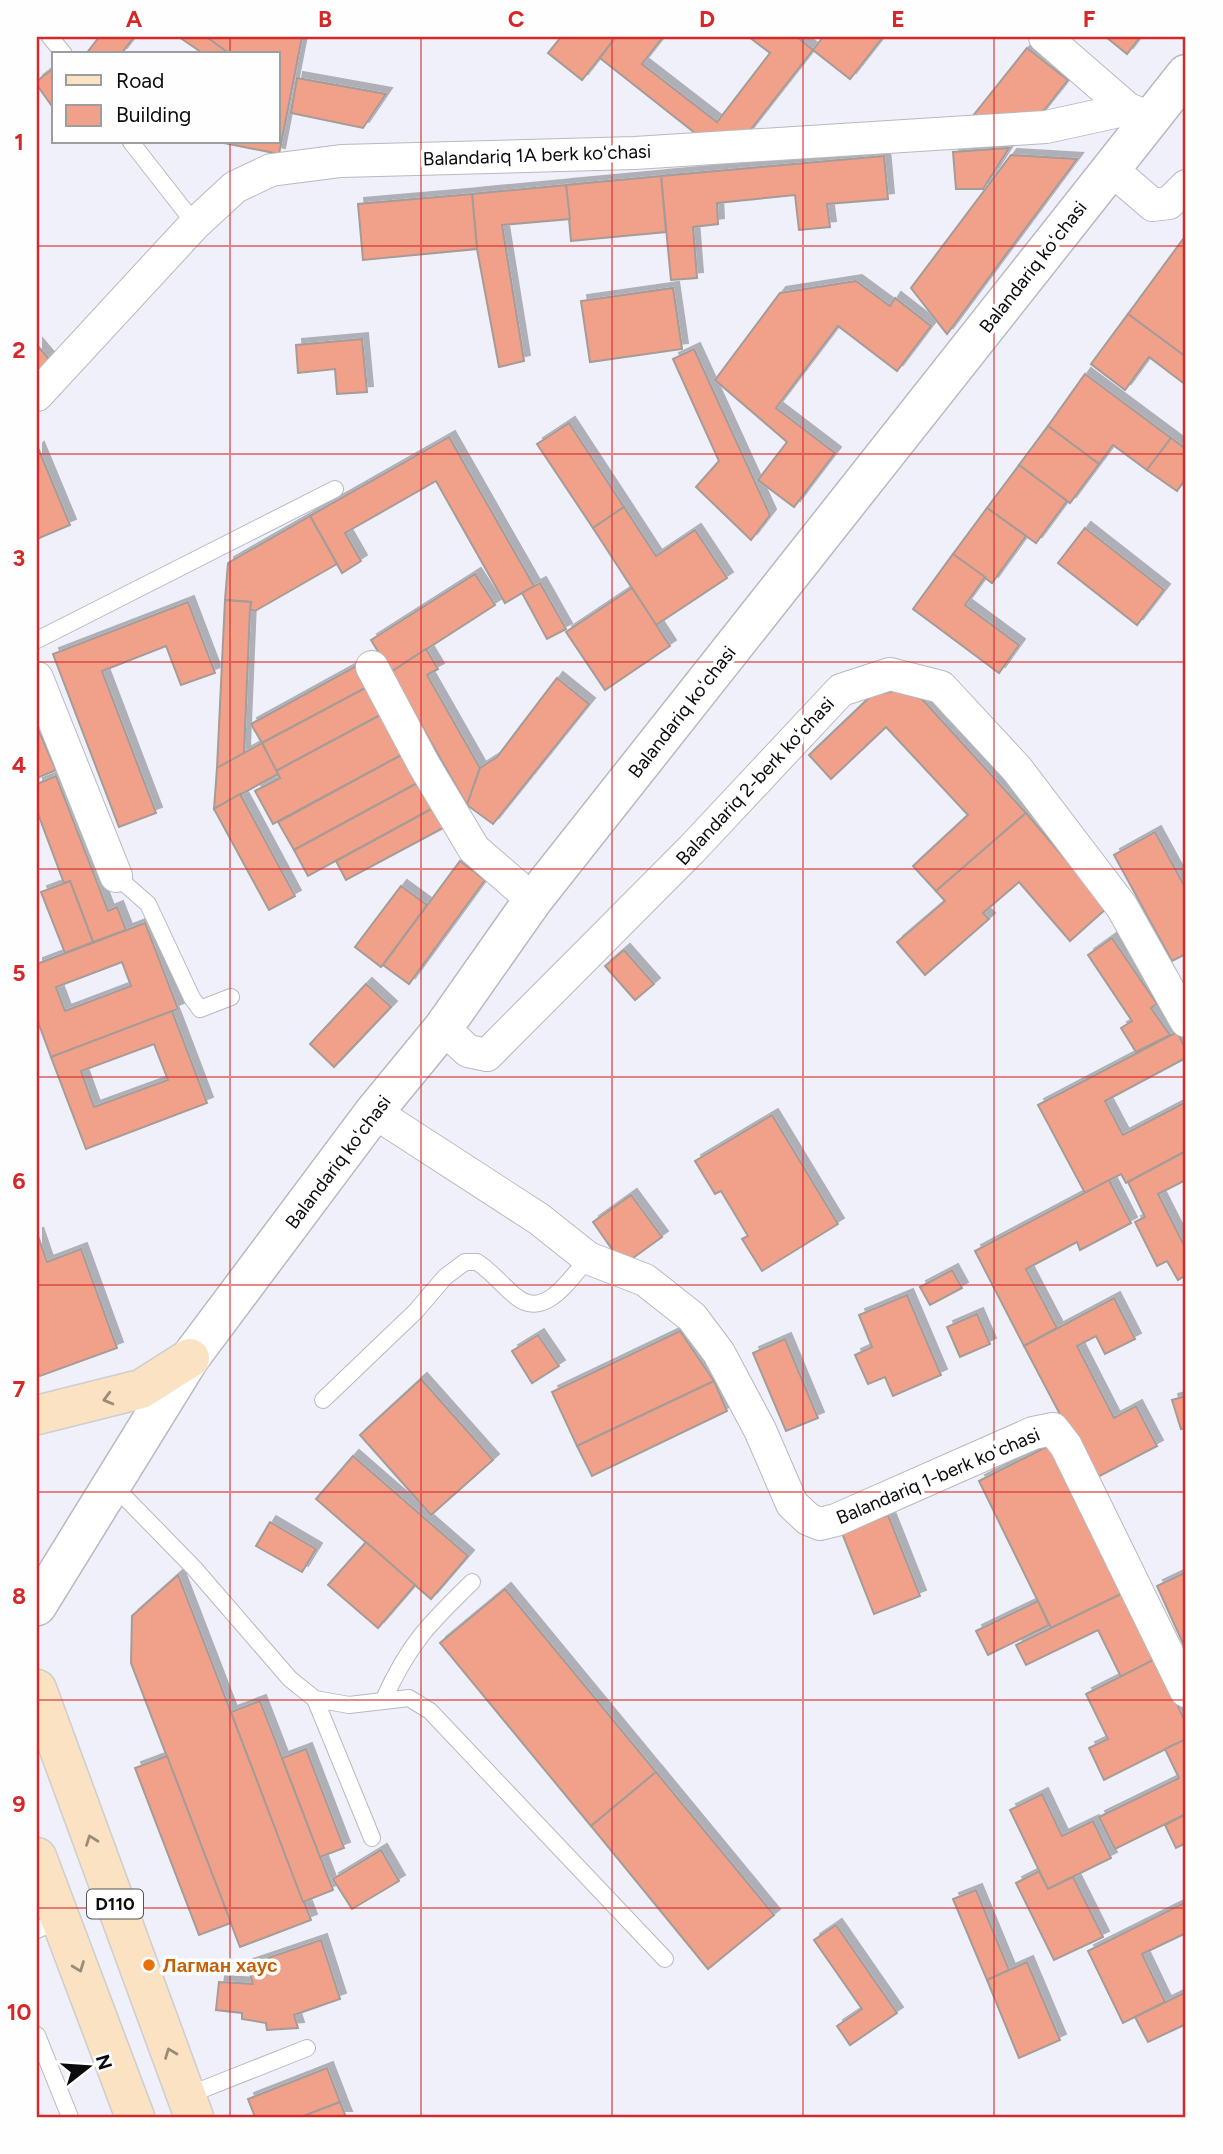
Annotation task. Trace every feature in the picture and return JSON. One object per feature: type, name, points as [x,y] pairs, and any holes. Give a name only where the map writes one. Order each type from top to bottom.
[{"type":"main road","points":[[37,1415],[141,1389],[190,1358]]},
{"type":"main road","name":"D110","points":[[37,1689],[190,2107]]},
{"type":"main road","name":"D110","points":[[37,1857],[49,1924],[135,2117]]},
{"type":"street","points":[[1045,37],[1140,114]]},
{"type":"street","name":"Balandariq koʻchasi","points":[[37,1606],[190,1358],[374,1112],[443,1028],[533,900],[1111,169],[1140,114],[1186,75]]},
{"type":"street","name":"Balandariq 1A berk koʻchasi","points":[[37,395],[195,224],[235,187],[271,170],[341,162],[635,153],[1046,127],[1140,114]]},
{"type":"street","points":[[1111,169],[1153,205],[1169,203],[1186,186]]},
{"type":"street","points":[[372,667],[424,765],[474,849],[533,900]]},
{"type":"street","name":"Balandariq 2-berk koʻchasi","points":[[443,1028],[468,1051],[486,1055],[692,849],[841,690],[890,674],[941,687],[1017,769],[1122,906],[1186,1021]]},
{"type":"street","points":[[37,678],[116,876]]},
{"type":"street","name":"Balandariq 1-berk koʻchasi","points":[[374,1112],[539,1219],[588,1258],[645,1280],[692,1317],[719,1353],[792,1504],[808,1519],[820,1524],[863,1510],[1033,1433],[1053,1429],[1066,1446],[1186,1691]]},
{"type":"lane","points":[[50,37],[62,52]]},
{"type":"lane","points":[[133,144],[195,224]]},
{"type":"lane","points":[[37,640],[335,489]]},
{"type":"lane","points":[[116,876],[148,904],[192,999],[200,1009],[231,997]]},
{"type":"lane","points":[[323,1400],[397,1330],[445,1277],[465,1262],[477,1262],[522,1302],[533,1304],[544,1303],[555,1296],[588,1258]]},
{"type":"lane","points":[[113,1484],[194,1568],[290,1679],[315,1699],[349,1705],[409,1698],[430,1711],[665,1959]]},
{"type":"lane","points":[[384,1699],[399,1665],[422,1632],[472,1582]]},
{"type":"lane","points":[[315,1699],[372,1838]]},
{"type":"lane","points":[[37,2035],[70,2117]]},
{"type":"lane","points":[[190,2107],[307,2048]]},
{"type":"building","points":[[99,37],[134,37],[123,52],[88,52]]},
{"type":"building","points":[[179,37],[207,37],[227,52],[201,52]]},
{"type":"building","points":[[207,37],[302,37],[279,154],[229,144],[280,144],[280,52],[227,52]]},
{"type":"building","points":[[561,37],[616,37],[582,80],[548,53]]},
{"type":"building","points":[[616,37],[663,37],[642,64],[717,122],[770,53],[749,37],[797,37],[813,50],[748,133],[700,137],[600,58]]},
{"type":"building","points":[[823,37],[883,37],[850,79],[813,50]]},
{"type":"building","points":[[1106,37],[1140,37],[1127,54]]},
{"type":"building","points":[[1027,48],[1068,80],[1037,119],[972,117]]},
{"type":"building","points":[[52,70],[52,106],[37,85],[37,81]]},
{"type":"building","points":[[297,78],[386,94],[363,128],[291,113]]},
{"type":"building","points":[[1009,148],[983,189],[956,189],[953,152]]},
{"type":"building","points":[[1011,155],[1077,159],[947,334],[911,288]]},
{"type":"building","points":[[884,156],[888,199],[827,204],[830,227],[799,230],[795,195],[717,203],[718,224],[693,227],[697,278],[671,280],[661,176]]},
{"type":"building","points":[[661,176],[666,232],[571,241],[566,185]]},
{"type":"building","points":[[566,185],[570,219],[502,225],[524,361],[499,367],[477,249],[472,194]]},
{"type":"building","points":[[472,194],[477,249],[363,260],[358,204]]},
{"type":"building","points":[[1186,235],[1185,304],[1186,357],[1128,314]]},
{"type":"building","points":[[856,281],[890,306],[895,298],[931,326],[897,371],[838,326],[776,408],[835,453],[794,507],[758,480],[787,442],[715,380],[780,293]]},
{"type":"building","points":[[673,288],[682,349],[590,362],[581,301]]},
{"type":"building","points":[[1128,314],[1186,357],[1186,385],[1149,357],[1125,390],[1091,364]]},
{"type":"building","points":[[362,339],[367,392],[337,394],[335,369],[298,373],[296,345]]},
{"type":"building","points":[[37,345],[54,365],[37,381]]},
{"type":"building","points":[[694,349],[770,515],[751,540],[696,487],[719,461],[673,359]]},
{"type":"building","points":[[1085,374],[1171,438],[1147,470],[1113,445],[1099,464],[1048,426]]},
{"type":"building","points":[[569,423],[624,507],[593,528],[537,444]]},
{"type":"building","points":[[1048,426],[1099,464],[1070,503],[1019,465]]},
{"type":"building","points":[[449,437],[534,586],[505,603],[436,481],[345,533],[361,561],[342,573],[310,516]]},
{"type":"building","points":[[1171,438],[1186,449],[1186,478],[1177,491],[1147,470]]},
{"type":"building","points":[[37,449],[70,525],[37,539]]},
{"type":"building","points":[[1019,465],[1067,501],[1036,543],[987,508]]},
{"type":"building","points":[[624,507],[656,556],[695,530],[727,578],[656,625],[593,528]]},
{"type":"building","points":[[987,508],[1026,536],[992,583],[953,554]]},
{"type":"building","points":[[310,516],[337,564],[255,611],[250,609],[251,602],[225,600],[228,563]]},
{"type":"building","points":[[1085,528],[1164,590],[1137,625],[1058,563]]},
{"type":"building","points":[[953,554],[985,577],[965,605],[1019,645],[999,673],[913,609]]},
{"type":"building","points":[[475,574],[495,605],[391,672],[371,640]]},
{"type":"building","points":[[540,583],[566,629],[547,639],[522,593]]},
{"type":"building","points":[[632,588],[670,646],[605,690],[566,632]]},
{"type":"building","points":[[225,600],[251,602],[244,753],[217,768]]},
{"type":"building","points":[[188,602],[215,673],[181,685],[166,646],[102,671],[156,813],[119,827],[53,654]]},
{"type":"building","points":[[426,649],[438,669],[427,675],[480,768],[467,805],[391,672]]},
{"type":"building","points":[[358,665],[369,686],[262,743],[251,724]]},
{"type":"building","points":[[557,678],[589,704],[493,824],[467,805],[480,768],[497,757]]},
{"type":"building","points":[[369,686],[384,713],[276,771],[262,743]]},
{"type":"building","points":[[896,691],[922,699],[1026,813],[936,891],[913,866],[968,815],[886,727],[831,779],[809,755],[872,695]]},
{"type":"building","points":[[384,713],[405,753],[273,824],[255,791],[280,778],[276,771]]},
{"type":"building","points":[[37,727],[56,770],[37,778]]},
{"type":"building","points":[[262,743],[278,774],[214,809],[217,768]]},
{"type":"building","points":[[405,753],[421,781],[294,850],[278,822]]},
{"type":"building","points":[[56,776],[108,911],[117,907],[126,930],[93,942],[70,881],[64,883],[37,811],[37,784]]},
{"type":"building","points":[[421,781],[435,807],[308,876],[294,850]]},
{"type":"building","points":[[240,794],[295,896],[269,910],[214,809]]},
{"type":"building","points":[[435,807],[445,827],[346,880],[336,861]]},
{"type":"building","points":[[1026,813],[1107,908],[1070,941],[1019,882],[983,913],[989,919],[925,975],[897,942],[945,901],[936,891]]},
{"type":"building","points":[[1155,832],[1186,889],[1186,954],[1172,961],[1114,855]]},
{"type":"building","points":[[460,861],[485,880],[409,984],[383,965]]},
{"type":"building","points":[[70,881],[93,942],[65,953],[41,892]]},
{"type":"building","points":[[401,886],[427,905],[381,967],[355,947]]},
{"type":"building","points":[[145,923],[178,1009],[51,1057],[37,1019],[37,964]],"holes":[[[122,962],[131,986],[65,1011],[56,987]]]},
{"type":"building","points":[[1112,938],[1157,1004],[1151,1008],[1170,1035],[1136,1052],[1121,1028],[1132,1021],[1088,955]]},
{"type":"building","points":[[624,950],[654,984],[635,1000],[605,966]]},
{"type":"building","points":[[366,984],[391,1007],[334,1067],[310,1044]]},
{"type":"building","points":[[172,1011],[207,1103],[86,1149],[51,1057]],"holes":[[[154,1044],[168,1080],[94,1107],[81,1071]]]},
{"type":"building","points":[[1177,1032],[1186,1050],[1186,1058],[1105,1101],[1123,1135],[1186,1102],[1186,1151],[1126,1183],[1121,1174],[1085,1193],[1038,1105]]},
{"type":"building","points":[[772,1115],[838,1224],[762,1271],[742,1239],[748,1236],[721,1191],[715,1194],[695,1161]]},
{"type":"building","points":[[1186,1151],[1186,1180],[1158,1194],[1186,1249],[1186,1275],[1178,1280],[1167,1261],[1157,1266],[1135,1222],[1145,1217],[1128,1182]]},
{"type":"building","points":[[1109,1180],[1131,1223],[1080,1250],[1077,1242],[1026,1269],[1057,1328],[1024,1346],[975,1251]]},
{"type":"building","points":[[631,1195],[662,1237],[623,1265],[593,1222]]},
{"type":"building","points":[[37,1233],[47,1262],[81,1249],[117,1348],[40,1376],[37,1374]]},
{"type":"building","points":[[952,1270],[962,1288],[930,1305],[920,1287]]},
{"type":"building","points":[[907,1295],[941,1375],[893,1396],[885,1377],[868,1384],[855,1355],[872,1347],[859,1315]]},
{"type":"building","points":[[1114,1298],[1135,1339],[1105,1354],[1096,1336],[1077,1346],[1114,1418],[1136,1406],[1157,1446],[1094,1479],[1024,1346]]},
{"type":"building","points":[[977,1314],[990,1344],[960,1357],[947,1327]]},
{"type":"building","points":[[680,1331],[714,1381],[577,1446],[552,1392]]},
{"type":"building","points":[[538,1335],[559,1366],[532,1383],[512,1351]]},
{"type":"building","points":[[785,1339],[818,1418],[786,1431],[753,1353]]},
{"type":"building","points":[[421,1379],[493,1460],[431,1515],[360,1435]]},
{"type":"building","points":[[714,1381],[727,1411],[592,1476],[577,1446]]},
{"type":"building","points":[[1186,1396],[1186,1428],[1181,1429],[1172,1400]]},
{"type":"building","points":[[1050,1445],[1123,1593],[1051,1628],[979,1481]]},
{"type":"building","points":[[353,1456],[468,1556],[431,1599],[316,1499]]},
{"type":"building","points":[[888,1515],[920,1596],[874,1614],[842,1533]]},
{"type":"building","points":[[270,1522],[316,1549],[302,1572],[256,1546]]},
{"type":"building","points":[[366,1542],[415,1585],[378,1628],[328,1585]]},
{"type":"building","points":[[1184,1573],[1186,1578],[1186,1650],[1157,1586]]},
{"type":"building","points":[[178,1575],[311,1920],[240,1947],[131,1663],[132,1616]]},
{"type":"building","points":[[505,1589],[656,1772],[591,1826],[440,1643]]},
{"type":"building","points":[[1123,1593],[1155,1659],[1121,1677],[1098,1630],[1026,1665],[1016,1645]]},
{"type":"building","points":[[1038,1601],[1049,1625],[988,1655],[976,1631]]},
{"type":"building","points":[[1155,1659],[1186,1723],[1186,1739],[1104,1780],[1089,1748],[1108,1739],[1086,1694]]},
{"type":"building","points":[[260,1701],[333,1890],[303,1902],[231,1712]]},
{"type":"building","points":[[1186,1739],[1186,1814],[1115,1849],[1099,1817],[1179,1778],[1165,1749]]},
{"type":"building","points":[[306,1749],[344,1848],[320,1857],[282,1758]]},
{"type":"building","points":[[167,1756],[231,1923],[199,1935],[135,1768]]},
{"type":"building","points":[[656,1772],[774,1915],[708,1969],[591,1826]]},
{"type":"building","points":[[1042,1794],[1062,1836],[1093,1821],[1111,1858],[1048,1889],[1010,1810]]},
{"type":"building","points":[[1186,1814],[1186,1843],[1176,1848],[1165,1825]]},
{"type":"building","points":[[381,1850],[399,1881],[352,1909],[333,1879]]},
{"type":"building","points":[[1039,1871],[1048,1889],[1073,1877],[1103,1937],[1054,1960],[1016,1883]]},
{"type":"building","points":[[976,1890],[1009,1970],[987,1980],[953,1899]]},
{"type":"building","points":[[1186,1902],[1186,1933],[1142,1954],[1165,2002],[1123,2023],[1088,1951]]},
{"type":"building","points":[[836,1925],[897,2013],[850,2045],[837,2026],[862,2009],[814,1940]]},
{"type":"building","points":[[321,1940],[340,1999],[294,2015],[298,2028],[267,2030],[266,2023],[242,2019],[242,2013],[216,2010],[219,1982],[253,1984],[247,1965]]},
{"type":"building","points":[[1027,1962],[1060,2040],[1019,2058],[987,1980]]},
{"type":"building","points":[[1186,1992],[1186,2024],[1148,2042],[1135,2017]]},
{"type":"building","points":[[327,2068],[340,2102],[301,2117],[255,2117],[248,2099]]},
{"type":"building","points":[[340,2102],[346,2117],[301,2117]]},
{"type":"place","name":"Лагман хаус","points":[[149,1965]]}]
